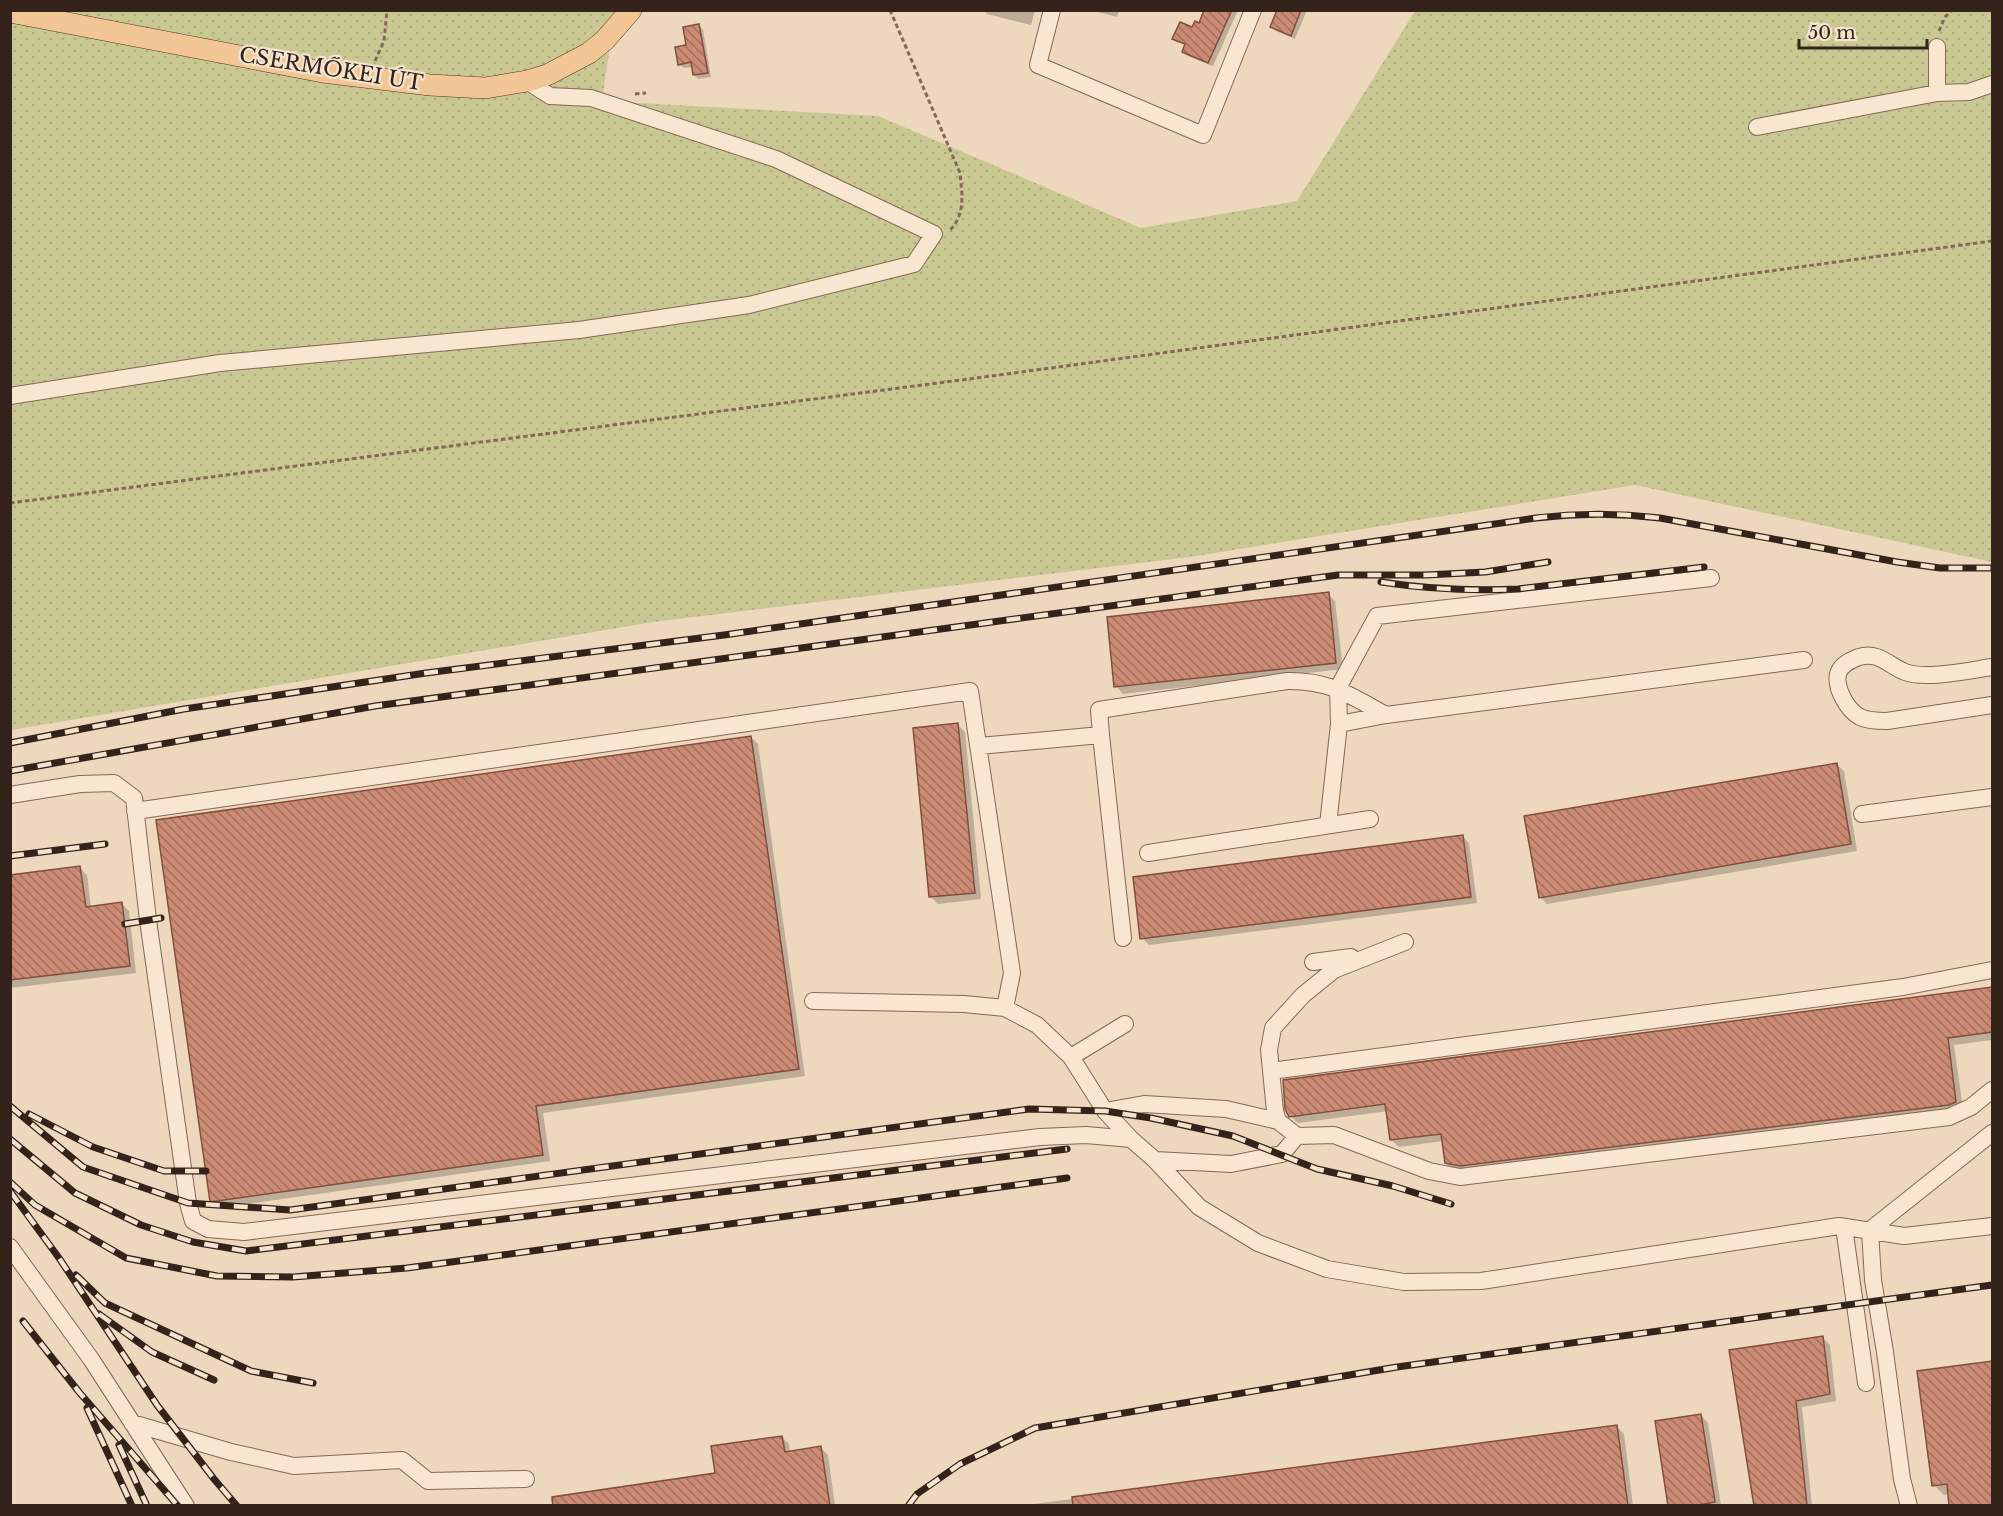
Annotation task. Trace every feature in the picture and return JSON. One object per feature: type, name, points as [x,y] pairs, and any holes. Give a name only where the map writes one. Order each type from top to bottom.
[{"type":"main road","name":"CSERMŐKEI ÚT","points":[[10,12],[323,72],[485,88],[547,75],[589,53],[605,40],[631,10]]},
{"type":"street","points":[[1052,10],[1038,65],[1203,135],[1253,10]]},
{"type":"street","points":[[1937,48],[1937,93]]},
{"type":"street","points":[[10,396],[220,363],[579,330],[748,305],[914,264],[933,234],[776,159],[591,98],[550,96],[527,81]]},
{"type":"street","points":[[1757,127],[1937,93],[1969,92],[1992,84]]},
{"type":"street","points":[[1328,825],[1339,724],[1338,688],[1377,616],[1712,578]]},
{"type":"street","points":[[1992,667],[1924,675],[1905,672],[1875,656],[1861,656],[1845,663],[1838,673],[1839,688],[1848,705],[1860,717],[1872,720],[1887,721],[1992,705]]},
{"type":"street","points":[[1339,724],[1386,715],[1804,660]]},
{"type":"street","points":[[1123,938],[1099,710],[1287,681],[1308,681],[1338,688],[1386,715]]},
{"type":"street","points":[[135,811],[970,691],[1012,973],[1005,1008]]},
{"type":"street","points":[[978,746],[1101,735]]},
{"type":"street","points":[[10,795],[80,783],[114,783],[134,798],[148,920],[189,1203],[193,1221],[208,1229],[244,1232],[1041,1137],[1086,1135],[1131,1139]]},
{"type":"street","points":[[1862,814],[1992,797]]},
{"type":"street","points":[[1148,854],[1370,819]]},
{"type":"street","points":[[1278,1121],[1269,1050],[1274,1028],[1303,995],[1334,970],[1406,942]]},
{"type":"street","points":[[1313,962],[1376,954]]},
{"type":"street","points":[[1271,1071],[1903,987],[1992,970]]},
{"type":"street","points":[[813,1001],[963,1004],[1005,1008],[1037,1025],[1071,1057],[1105,1111],[1199,1207],[1258,1243],[1327,1269],[1404,1282],[1481,1281],[1844,1227],[1904,1236],[1992,1226]]},
{"type":"street","points":[[1071,1057],[1125,1024]]},
{"type":"street","points":[[1105,1111],[1144,1104],[1226,1109],[1278,1121],[1297,1136],[1334,1135],[1429,1171],[1460,1177],[1949,1117],[1971,1107],[1992,1090]]},
{"type":"street","points":[[1870,1230],[1992,1133]]},
{"type":"street","points":[[1155,1160],[1231,1164],[1282,1154],[1297,1136]]},
{"type":"street","points":[[1844,1227],[1866,1383]]},
{"type":"street","points":[[1870,1230],[1873,1280],[1886,1353],[1902,1479],[1909,1506]]},
{"type":"street","points":[[10,1247],[84,1350],[186,1506]]},
{"type":"street","points":[[132,1423],[231,1452],[294,1466],[402,1460],[428,1480],[526,1479]]},
{"type":"path","points":[[368,77],[384,41],[387,10]]},
{"type":"path","points":[[890,10],[960,173],[963,201],[956,224],[949,231],[933,234]]},
{"type":"path","points":[[1937,48],[1938,32],[1945,17],[1952,10]]},
{"type":"path","points":[[10,503],[969,379],[1992,241]]},
{"type":"shaded area","points":[[11,11],[615,11],[602,101],[878,116],[1141,228],[1297,201],[1415,11],[1992,11],[1992,562],[1635,485],[1190,557],[653,622],[11,730]]},
{"type":"building","points":[[1204,10],[1232,10],[1208,63],[1182,52],[1185,44],[1172,39],[1180,22],[1192,27],[1195,21],[1199,23]]},
{"type":"building","points":[[1277,10],[1301,10],[1291,36],[1270,27]]},
{"type":"building","points":[[699,24],[708,73],[693,75],[691,62],[678,65],[675,47],[686,45],[683,27]]},
{"type":"building","points":[[1329,592],[1336,663],[1114,687],[1107,617]]},
{"type":"building","points":[[958,723],[975,893],[929,897],[913,728]]},
{"type":"building","points":[[751,736],[799,1069],[536,1106],[543,1155],[210,1202],[156,820]]},
{"type":"building","points":[[1837,763],[1851,844],[1539,898],[1524,816]]},
{"type":"building","points":[[1463,835],[1471,897],[1140,939],[1133,877]]},
{"type":"building","points":[[80,866],[86,907],[122,902],[130,966],[10,980],[10,875]]},
{"type":"building","points":[[1992,987],[1992,1032],[1948,1038],[1956,1102],[1949,1105],[1460,1166],[1445,1163],[1441,1134],[1390,1140],[1385,1104],[1289,1117],[1285,1109],[1283,1080]]},
{"type":"building","points":[[1823,1336],[1830,1394],[1796,1401],[1807,1506],[1754,1506],[1729,1350]]},
{"type":"building","points":[[1992,1361],[1992,1506],[1949,1506],[1947,1484],[1932,1486],[1917,1371]]},
{"type":"building","points":[[1701,1414],[1715,1502],[1694,1506],[1668,1506],[1655,1421]]},
{"type":"building","points":[[1617,1425],[1628,1506],[1073,1506],[1072,1497]]},
{"type":"building","points":[[782,1436],[785,1452],[821,1446],[830,1506],[553,1506],[552,1497],[715,1473],[711,1446]]},
{"type":"railway","points":[[10,743],[184,709],[426,673],[724,635],[1552,516],[1598,514],[1660,518],[1897,562],[1940,568],[1992,568]]},
{"type":"railway","points":[[10,771],[375,706],[1338,575],[1485,572],[1548,562]]},
{"type":"railway","points":[[1381,582],[1450,589],[1518,589],[1704,567]]},
{"type":"railway","points":[[10,856],[105,844]]},
{"type":"railway","points":[[125,924],[161,918]]},
{"type":"railway","points":[[10,1106],[83,1167],[188,1203],[290,1210],[1029,1109],[1105,1111],[1151,1118],[1233,1136],[1317,1169],[1393,1186],[1451,1204]]},
{"type":"railway","points":[[29,1114],[93,1147],[164,1171],[206,1171]]},
{"type":"railway","points":[[10,1139],[75,1193],[141,1225],[193,1242],[246,1251],[1067,1149]]},
{"type":"railway","points":[[10,1182],[35,1205],[126,1258],[217,1276],[293,1277],[407,1268],[1067,1178]]},
{"type":"railway","points":[[10,1191],[59,1258],[157,1405],[237,1506]]},
{"type":"railway","points":[[76,1275],[105,1303],[251,1371],[313,1383]]},
{"type":"railway","points":[[908,1506],[917,1494],[960,1464],[1035,1428],[1397,1367],[1992,1285]]},
{"type":"railway","points":[[99,1314],[152,1352],[214,1380]]},
{"type":"railway","points":[[23,1321],[79,1392],[178,1506]]},
{"type":"railway","points":[[87,1408],[132,1506]]},
{"type":"railway","points":[[119,1445],[147,1506]]}]
